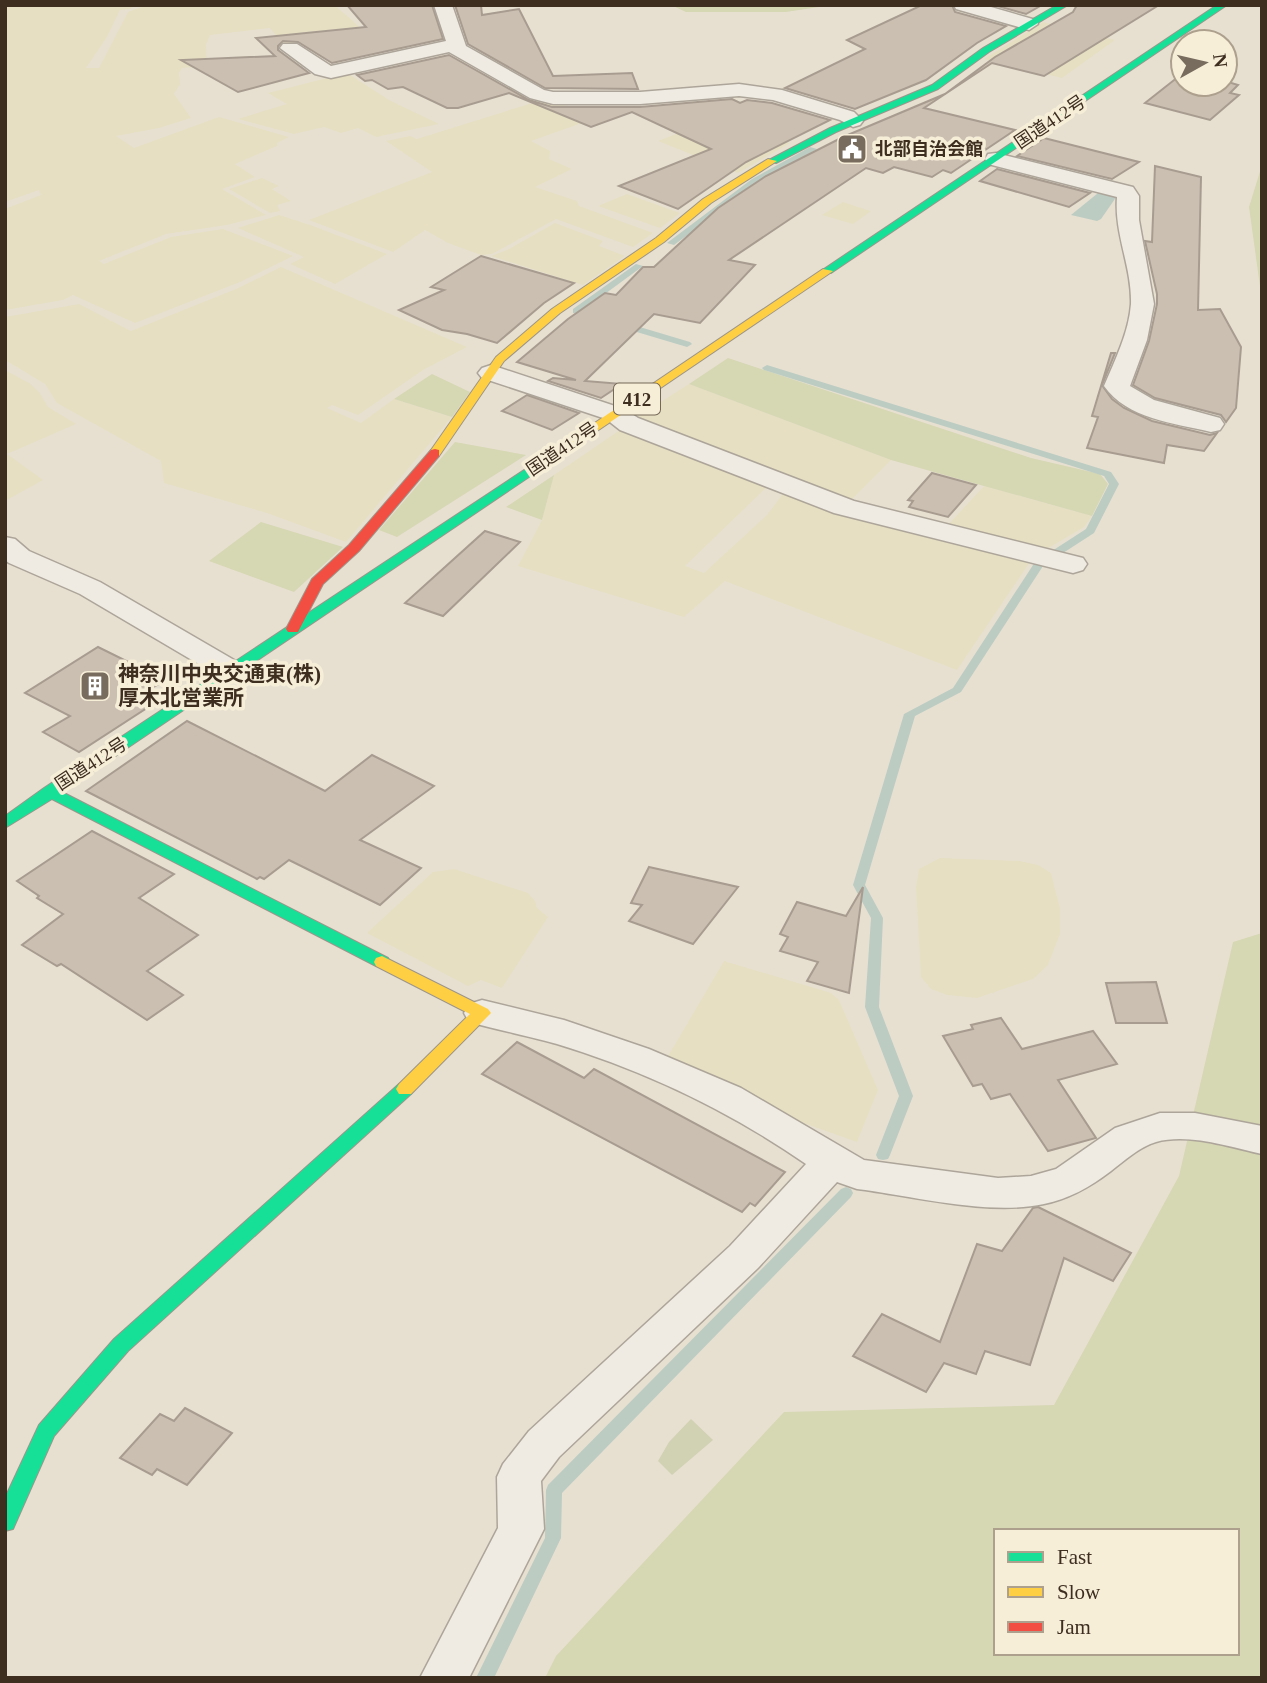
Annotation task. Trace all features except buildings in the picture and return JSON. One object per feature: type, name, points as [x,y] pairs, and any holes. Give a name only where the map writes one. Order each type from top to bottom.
[{"type":"main road","points":[[293,629],[317,582],[354,548],[410,485],[500,359],[556,311],[660,240],[722,190],[779,156],[934,87],[1029,24],[1064,5]]},
{"type":"main road","name":"国道412号","points":[[5,823],[1223,5]]},
{"type":"main road","points":[[5,1522],[46,1431],[121,1345],[410,1084],[482,1013],[49,791]]},
{"type":"street","points":[[443,5],[452,23],[454,46]]},
{"type":"street","points":[[963,5],[1029,24]]},
{"type":"street","points":[[290,48],[322,70],[331,72],[454,46],[542,96],[575,99],[629,98],[739,90],[792,99],[853,121]]},
{"type":"street","points":[[996,159],[1125,192],[1128,197],[1125,214],[1143,295],[1140,320],[1117,386],[1119,392],[1133,402],[1212,424]]},
{"type":"street","points":[[491,373],[615,414],[629,424],[844,507],[1060,560]]},
{"type":"street","points":[[5,545],[19,557],[90,588],[230,670]]},
{"type":"street","points":[[482,1013],[564,1034],[636,1058],[728,1098],[782,1128],[832,1162],[857,1174],[998,1193],[1019,1192],[1049,1189],[1072,1179],[1132,1136],[1146,1132],[1195,1126],[1262,1140]]},
{"type":"street","points":[[444,1678],[521,1529],[519,1477],[544,1444],[744,1257],[832,1162]]},
{"type":"shaded area","points":[[5,5],[136,5],[120,10],[107,37],[86,68],[99,68],[128,12],[147,5],[334,5],[352,20],[359,27],[300,33],[291,45],[284,45],[270,28],[210,35],[206,45],[207,66],[182,68],[179,73],[180,84],[174,94],[191,118],[159,128],[116,136],[134,148],[219,117],[289,137],[277,143],[277,146],[235,164],[255,177],[222,189],[266,215],[227,225],[166,234],[99,261],[104,264],[171,237],[223,229],[293,256],[240,282],[135,323],[73,295],[63,300],[5,310],[5,209],[41,195],[39,190],[5,202]]},
{"type":"shaded area","points":[[1043,22],[1115,40],[1062,78],[984,59]]},
{"type":"shaded area","points":[[347,73],[389,100],[439,124],[376,137],[358,128],[341,133],[324,127],[294,134],[238,119],[287,104],[268,93]]},
{"type":"shaded area","points":[[545,99],[565,105],[593,119],[531,141],[550,151],[549,159],[572,169],[535,187],[577,201],[579,206],[653,233],[633,247],[556,219],[492,254],[481,255],[448,243],[425,230],[393,252],[309,220],[432,172],[386,141],[410,136],[417,139]]},
{"type":"shaded area","points":[[715,119],[790,143],[738,173],[658,141]]},
{"type":"shaded area","points":[[262,178],[279,186],[272,189],[291,201],[277,205],[280,211],[270,213],[229,189]]},
{"type":"shaded area","points":[[1103,189],[1117,196],[1101,219],[1097,221],[1071,215]]},
{"type":"shaded area","points":[[627,194],[680,213],[660,228],[598,206]]},
{"type":"shaded area","points":[[843,202],[871,211],[853,224],[822,215]]},
{"type":"shaded area","points":[[279,215],[387,254],[335,284],[290,264],[304,257],[238,228]]},
{"type":"shaded area","points":[[555,223],[603,241],[599,246],[625,256],[583,285],[491,256]]},
{"type":"shaded area","points":[[281,267],[467,347],[423,370],[358,415],[332,405],[327,408],[361,423],[394,399],[452,417],[346,542],[267,513],[164,483],[161,461],[57,403],[45,384],[5,360],[5,317],[79,304],[131,331],[236,289]]},
{"type":"shaded area","points":[[5,370],[29,383],[39,392],[48,407],[76,424],[7,454],[43,480],[5,501]]},
{"type":"shaded area","points":[[689,384],[891,460],[849,502],[634,419]]},
{"type":"shaded area","points":[[620,430],[663,441],[772,482],[685,566],[704,573],[767,515],[785,491],[1032,559],[957,670],[725,581],[684,617],[518,566],[542,520],[554,475]]},
{"type":"shaded area","points":[[984,486],[1092,516],[1084,527],[1045,550],[947,526]]},
{"type":"shaded area","points":[[940,858],[1020,861],[1038,865],[1051,873],[1060,908],[1060,934],[1048,965],[1033,979],[977,998],[947,995],[931,989],[921,977],[916,888],[919,869]]},
{"type":"shaded area","points":[[454,869],[528,893],[537,908],[548,917],[502,988],[481,980],[468,986],[367,933],[433,872]]},
{"type":"shaded area","points":[[724,961],[831,993],[839,1000],[878,1090],[857,1142],[798,1121],[667,1058]]},
{"type":"green space","points":[[671,5],[832,5],[786,12],[686,12]]},
{"type":"green space","points":[[1262,165],[1262,301],[1249,207]]},
{"type":"green space","points":[[728,358],[1031,458],[1100,474],[1108,484],[1092,516],[891,460],[689,384]]},
{"type":"green space","points":[[432,374],[470,392],[452,417],[394,399]]},
{"type":"green space","points":[[455,442],[526,455],[397,537],[379,530]]},
{"type":"green space","points":[[554,475],[542,520],[506,507]]},
{"type":"green space","points":[[261,522],[343,547],[294,592],[209,561]]},
{"type":"green space","points":[[1262,933],[1262,1678],[545,1678],[556,1656],[784,1412],[1054,1405],[1179,1176],[1233,942]]},
{"type":"green space","points":[[691,1419],[713,1440],[672,1475],[658,1461],[669,1442]]},
{"type":"waterway","points":[[671,243],[755,181],[813,149]]},
{"type":"waterway","points":[[592,316],[576,311],[639,266]]},
{"type":"waterway","points":[[623,325],[687,344]]},
{"type":"waterway","points":[[767,368],[1108,474],[1114,484],[1090,531],[1039,564],[957,690],[910,714],[859,885],[877,918],[872,1007],[906,1096],[883,1155]]},
{"type":"waterway","points":[[485,1678],[553,1538],[554,1490],[846,1193]]},
{"type":"traffic: fast","points":[[772,161],[833,130],[935,87],[986,50],[1064,5]]},
{"type":"traffic: fast","points":[[827,271],[1223,5]]},
{"type":"traffic: fast","points":[[5,823],[568,445]]},
{"type":"traffic: fast","points":[[49,791],[382,962]]},
{"type":"traffic: fast","points":[[5,1522],[46,1431],[121,1345],[405,1089]]},
{"type":"traffic: slow","points":[[435,453],[500,359],[556,311],[660,240],[707,201],[772,161]]},
{"type":"traffic: slow","points":[[568,445],[827,271]]},
{"type":"traffic: slow","points":[[382,962],[482,1013],[405,1089]]},
{"type":"traffic: jam","points":[[293,629],[317,582],[354,548],[435,453]]},
{"type":"place","name":"北部自治会館","points":[[852,149]]},
{"type":"place","name":"神奈川中央交通東(株) 厚木北営業所","points":[[95,686]]}]
